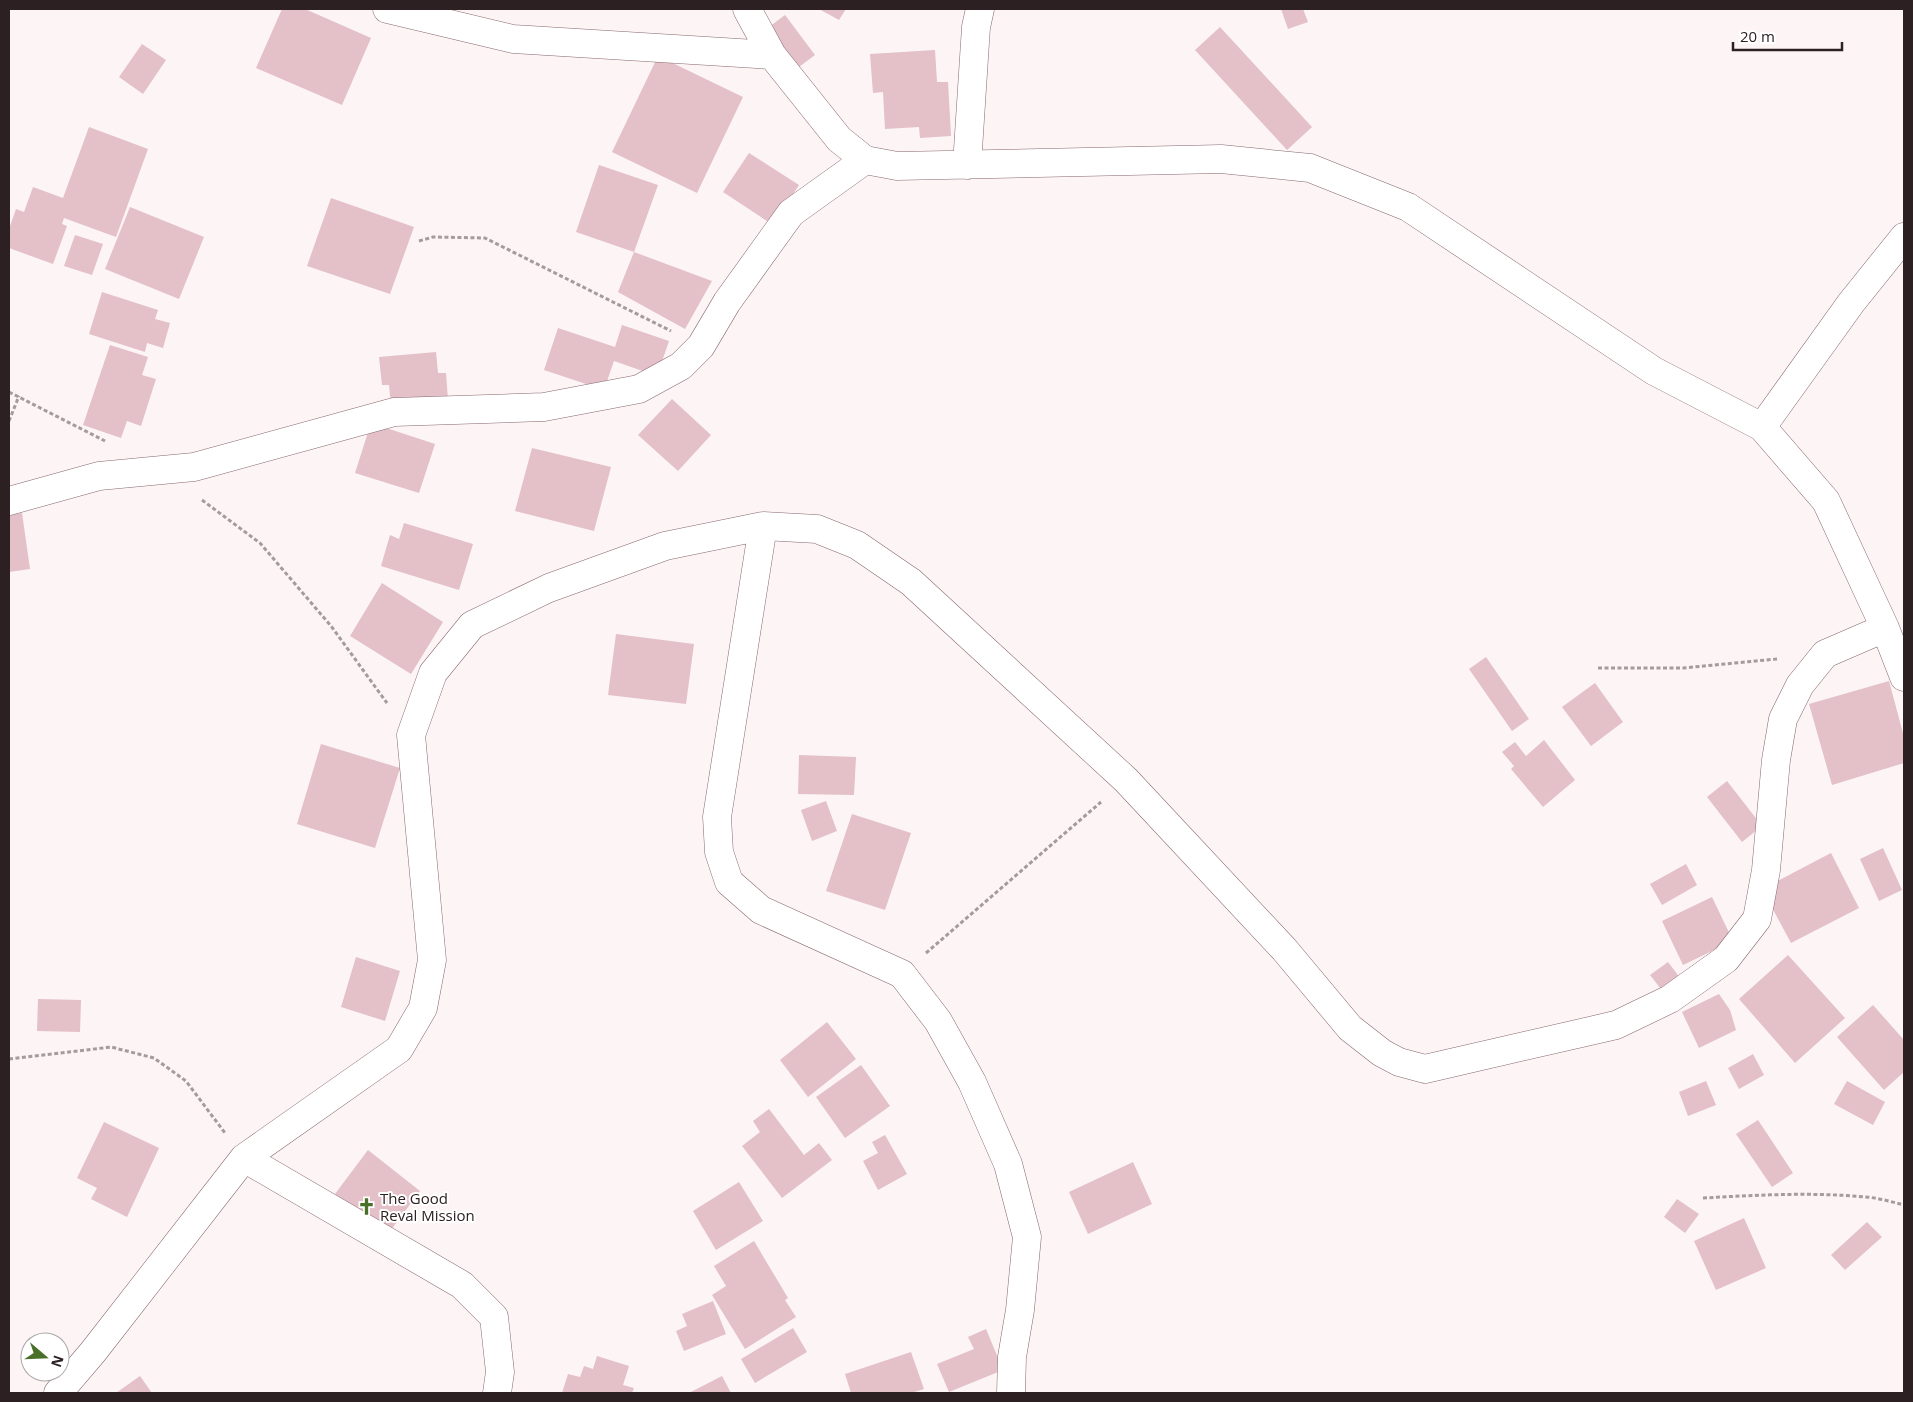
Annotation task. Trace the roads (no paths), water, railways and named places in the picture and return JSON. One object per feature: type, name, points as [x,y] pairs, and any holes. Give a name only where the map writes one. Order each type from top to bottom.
[{"type":"street","points":[[387,9],[513,39],[772,55]]},
{"type":"street","points":[[746,9],[772,55],[839,139],[865,160],[897,166],[1221,159],[1310,168],[1408,207],[1654,371],[1762,427],[1826,501],[1885,628],[1904,677]]},
{"type":"street","points":[[967,165],[976,27],[980,9]]},
{"type":"street","points":[[9,501],[99,476],[194,467],[394,412],[544,408],[639,389],[681,366],[700,346],[727,302],[791,213],[865,160]]},
{"type":"street","points":[[1762,427],[1851,303],[1904,237]]},
{"type":"street","points":[[58,1393],[93,1352],[244,1158],[399,1049],[423,1008],[432,960],[411,735],[432,673],[472,625],[549,588],[665,546],[763,526],[817,529],[857,544],[911,582],[1126,780],[1284,949],[1350,1028],[1382,1053],[1399,1062],[1424,1068],[1616,1025],[1670,999],[1726,959],[1757,919],[1766,870],[1776,760],[1784,719],[1800,685],[1825,654],[1885,628]]},
{"type":"street","points":[[763,526],[717,817],[719,852],[729,882],[761,910],[902,974],[938,1021],[972,1082],[1008,1164],[1027,1237],[1020,1310],[1012,1357],[1011,1393]]},
{"type":"street","points":[[244,1158],[462,1284],[494,1318],[500,1372],[497,1393]]},
{"type":"place","name":"The Good Reval Mission","points":[[366,1207]]}]
